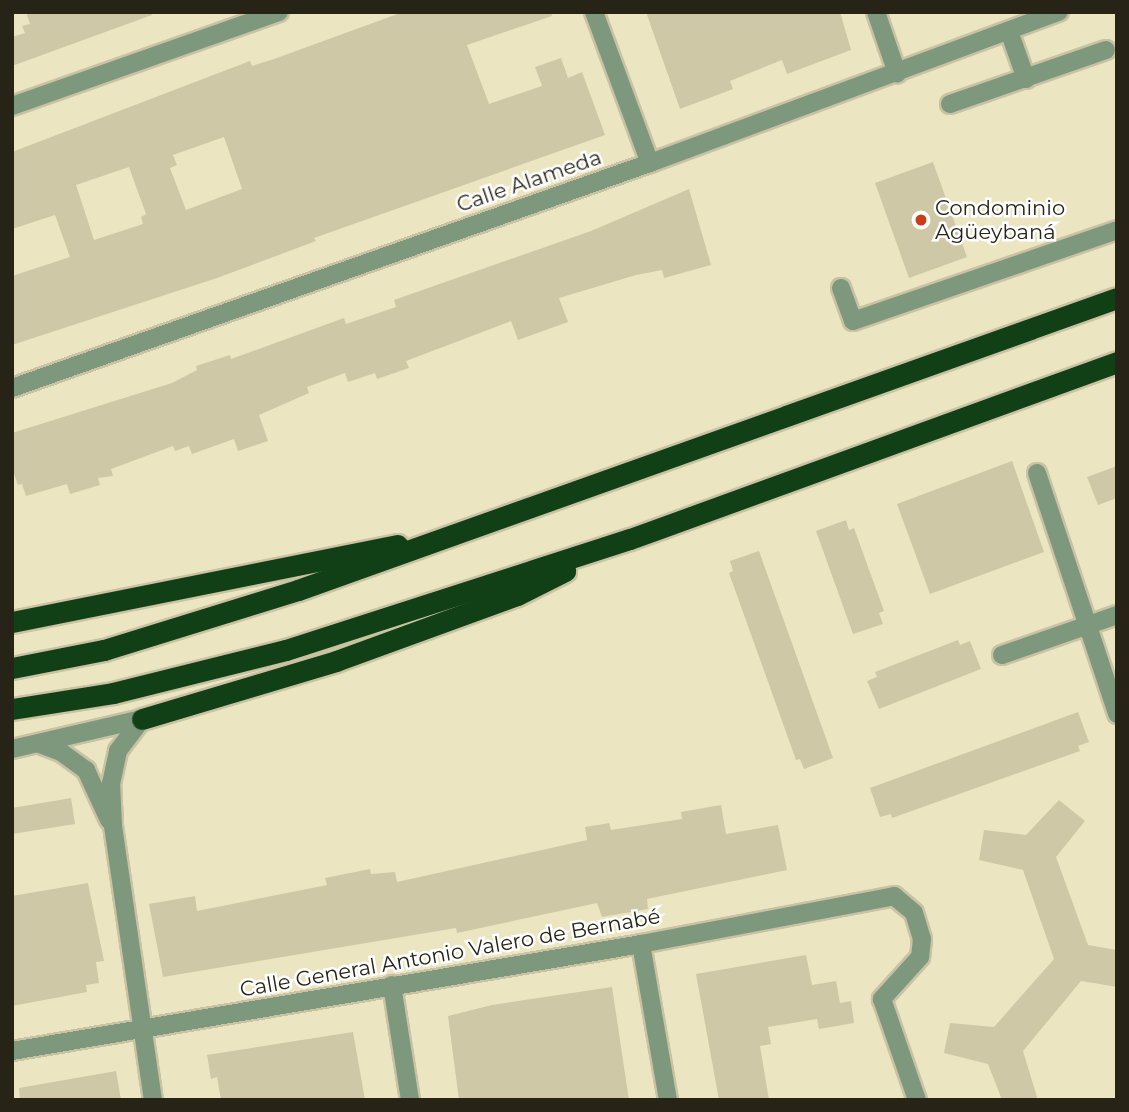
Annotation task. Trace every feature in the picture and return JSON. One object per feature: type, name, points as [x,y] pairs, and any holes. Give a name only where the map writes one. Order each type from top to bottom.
[{"type":"highway","points":[[12,667],[104,650],[298,590],[1117,298]]},
{"type":"highway","points":[[12,709],[113,693],[286,650],[630,539],[1117,362]]},
{"type":"highway","points":[[12,622],[458,535]]},
{"type":"highway","points":[[142,719],[336,661],[517,595],[630,539]]},
{"type":"street","points":[[12,106],[279,12]]},
{"type":"street","points":[[594,12],[650,163]]},
{"type":"street","points":[[876,12],[897,73]]},
{"type":"street","name":"Calle Alameda","points":[[12,388],[650,163],[1059,12]]},
{"type":"street","points":[[1009,31],[1026,79]]},
{"type":"street","points":[[950,104],[1106,50]]},
{"type":"street","points":[[841,288],[853,321],[1117,230]]},
{"type":"street","points":[[1037,473],[1117,715]]},
{"type":"street","points":[[1002,655],[1117,615]]},
{"type":"street","points":[[12,750],[142,719]]},
{"type":"street","points":[[142,719],[124,740],[113,765],[113,826],[140,1028],[153,1100]]},
{"type":"street","points":[[39,744],[61,752],[86,770],[113,826]]},
{"type":"street","name":"Calle General Antonio Valero de Bernabé","points":[[12,1051],[641,944],[894,896],[914,913],[922,939],[920,957],[882,999],[917,1100]]},
{"type":"street","points":[[641,944],[668,1100]]},
{"type":"street","points":[[392,985],[410,1100]]},
{"type":"building","points":[[26,12],[151,12],[152,15],[12,66],[12,37],[25,33],[22,26],[30,24]]},
{"type":"building","points":[[403,12],[551,12],[552,16],[467,45],[489,104],[542,86],[535,67],[561,58],[568,78],[582,72],[605,135],[314,238],[316,241],[217,278],[12,345],[12,276],[70,257],[55,215],[12,229],[12,152],[250,61],[252,66]],"holes":[[[224,137],[242,189],[186,210],[170,168],[177,165],[173,155]],[[129,167],[146,214],[141,217],[143,224],[94,240],[76,185]]]},
{"type":"building","points":[[646,12],[840,12],[851,50],[787,74],[782,60],[730,81],[733,89],[680,109]]},
{"type":"building","name":"Condominio Agüeybaná","points":[[933,162],[967,257],[909,278],[875,183]]},
{"type":"building","points":[[689,189],[711,265],[664,278],[662,270],[636,275],[559,298],[568,322],[518,340],[511,321],[406,361],[409,368],[377,379],[375,373],[348,382],[345,373],[307,387],[309,393],[259,415],[268,441],[238,451],[234,439],[192,454],[189,446],[175,451],[173,446],[111,469],[113,476],[98,478],[100,485],[70,494],[67,484],[26,496],[22,484],[18,485],[12,468],[12,433],[172,383],[197,370],[196,366],[230,355],[231,359],[344,318],[346,324],[396,307],[394,300],[591,231]]},
{"type":"building","points":[[1012,461],[1044,552],[930,594],[897,504]]},
{"type":"building","points":[[1117,466],[1117,498],[1098,505],[1087,477]]},
{"type":"building","points":[[846,520],[849,530],[854,528],[884,611],[879,613],[883,624],[853,634],[816,531]]},
{"type":"building","points":[[759,551],[833,758],[804,769],[800,759],[796,760],[729,573],[733,571],[730,561]]},
{"type":"building","points":[[958,640],[960,645],[970,641],[981,669],[879,709],[867,681],[877,677],[875,672]]},
{"type":"building","points":[[1078,712],[1089,742],[1078,746],[1080,751],[892,818],[891,814],[880,817],[870,788]]},
{"type":"building","points":[[71,798],[75,824],[12,834],[12,808]]},
{"type":"building","points":[[1059,800],[1085,821],[1056,857],[1088,945],[1117,950],[1117,987],[1081,981],[1023,1051],[1038,1100],[1002,1100],[988,1064],[944,1053],[950,1023],[994,1027],[1054,959],[1023,870],[979,860],[984,830],[1026,835]]},
{"type":"building","points":[[721,805],[726,834],[778,825],[787,870],[647,899],[648,909],[602,917],[597,903],[457,933],[456,928],[163,977],[149,904],[195,896],[197,911],[327,885],[325,878],[370,869],[371,874],[395,872],[397,882],[587,840],[585,827],[609,823],[611,830],[682,819],[681,812]]},
{"type":"building","points":[[88,883],[104,961],[96,962],[99,983],[86,985],[87,992],[12,1006],[12,896]]},
{"type":"building","points":[[806,955],[812,985],[836,981],[840,1003],[851,1001],[854,1023],[819,1029],[817,1019],[768,1027],[771,1044],[760,1046],[769,1100],[719,1100],[696,974]]},
{"type":"building","points":[[612,987],[629,1100],[459,1100],[448,1016],[492,1005]]},
{"type":"building","points":[[353,1032],[365,1100],[221,1100],[217,1077],[211,1079],[207,1055]]},
{"type":"building","points":[[116,1071],[121,1100],[20,1100],[19,1088]]},
{"type":"place","name":"Condominio Agüeybaná","points":[[921,220]]}]
